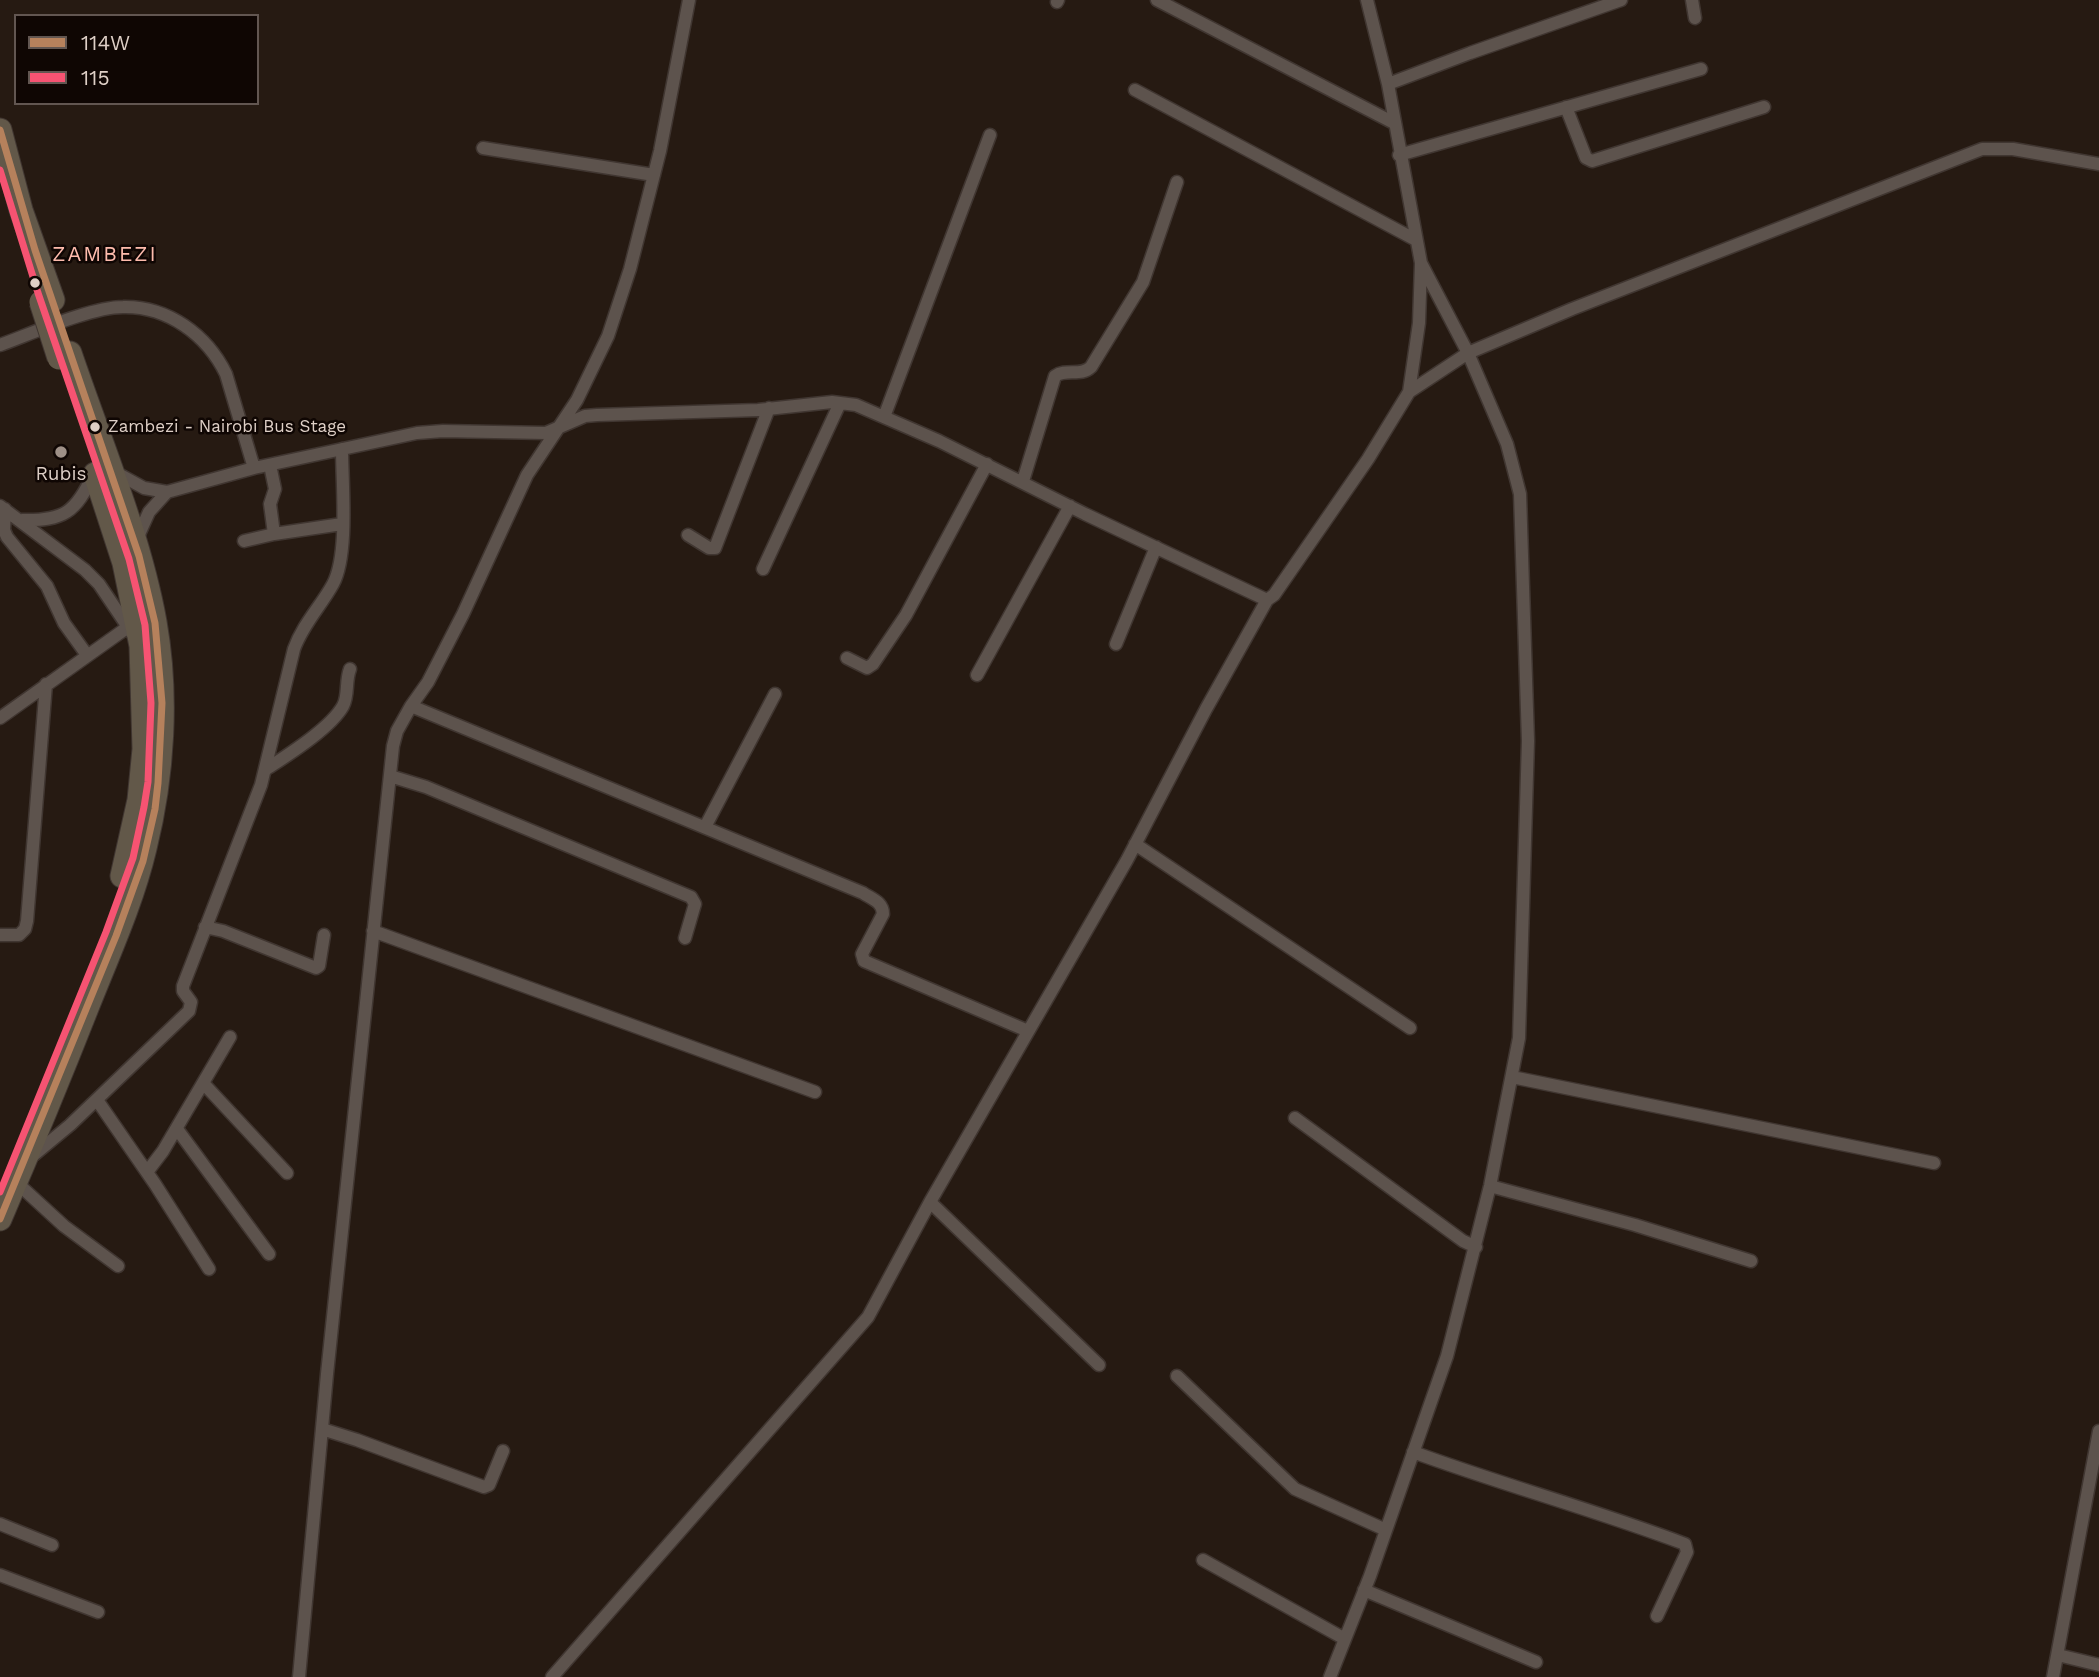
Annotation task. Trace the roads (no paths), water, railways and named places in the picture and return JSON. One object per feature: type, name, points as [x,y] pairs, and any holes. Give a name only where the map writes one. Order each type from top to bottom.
[{"type":"highway","points":[[0,130],[47,301],[102,470],[124,563],[134,636],[144,749],[139,800],[124,868],[99,947],[13,1175],[0,1219]]},
{"type":"highway","points":[[0,191],[47,301]]},
{"type":"highway","points":[[13,1175],[127,908],[145,850],[158,785],[161,712],[155,621],[135,542],[102,470]]},
{"type":"street","points":[[1157,0],[1394,123]]},
{"type":"street","points":[[1367,0],[1388,84],[1421,263],[1419,323],[1409,392]]},
{"type":"street","points":[[1388,84],[1622,0]]},
{"type":"street","points":[[1692,0],[1695,18]]},
{"type":"street","points":[[299,1677],[373,931],[397,731],[428,682],[463,614],[527,475],[577,400],[608,336],[630,269],[654,175],[692,3]]},
{"type":"street","points":[[1399,155],[1701,69]]},
{"type":"street","points":[[1135,90],[1416,240]]},
{"type":"street","points":[[1566,107],[1586,158],[1592,161],[1763,107]]},
{"type":"street","points":[[884,417],[989,135]]},
{"type":"street","points":[[482,148],[654,175]]},
{"type":"street","points":[[552,1677],[860,1327],[1135,844],[1206,709],[1268,600],[1353,480],[1409,392],[1468,353],[1572,309],[1982,149],[2013,149],[2099,164]]},
{"type":"street","points":[[1023,481],[1055,376],[1062,372],[1084,372],[1091,368],[1143,282],[1177,182]]},
{"type":"street","points":[[1330,1677],[1386,1530],[1447,1356],[1476,1247],[1512,1077],[1522,978],[1528,741],[1520,494],[1507,444],[1468,353],[1421,263]]},
{"type":"street","points":[[0,345],[70,320],[121,306],[160,313],[179,322],[198,335],[226,373],[254,468]]},
{"type":"street","points":[[763,569],[840,403]]},
{"type":"street","points":[[21,520],[51,520],[72,509],[102,470],[144,488],[167,492],[254,468],[417,433],[546,433],[585,416],[840,403],[856,405],[987,464],[1268,600]]},
{"type":"street","points":[[688,535],[709,548],[715,548],[769,408]]},
{"type":"street","points":[[118,1266],[64,1226],[13,1175],[97,1100],[188,1012],[191,1002],[183,991],[183,986],[265,771],[294,649],[300,633],[333,584],[338,571],[342,524],[342,449]]},
{"type":"street","points":[[847,658],[862,667],[867,668],[873,664],[906,615],[987,464]]},
{"type":"street","points":[[270,465],[275,489],[270,503],[274,534]]},
{"type":"street","points":[[135,542],[149,512],[167,492]]},
{"type":"street","points":[[977,675],[1070,506]]},
{"type":"street","points":[[0,718],[87,655],[134,636],[92,577],[2,507]]},
{"type":"street","points":[[2,507],[7,537],[47,586],[64,623],[87,655]]},
{"type":"street","points":[[244,541],[342,524]]},
{"type":"street","points":[[1116,644],[1156,547]]},
{"type":"street","points":[[265,771],[303,744],[342,707],[346,698],[345,680],[351,669]]},
{"type":"street","points":[[0,935],[19,935],[25,929],[27,921],[46,684]]},
{"type":"street","points":[[705,827],[775,694]]},
{"type":"street","points":[[411,706],[492,742],[827,878],[880,903],[883,914],[862,954],[864,961],[1028,1031]]},
{"type":"street","points":[[390,776],[426,787],[691,897],[695,904],[694,912],[685,939]]},
{"type":"street","points":[[1135,844],[1410,1028]]},
{"type":"street","points":[[205,927],[223,931],[317,968],[324,935]]},
{"type":"street","points":[[373,931],[815,1092]]},
{"type":"street","points":[[147,1172],[177,1129],[230,1037]]},
{"type":"street","points":[[1512,1077],[1934,1163]]},
{"type":"street","points":[[204,1084],[287,1174]]},
{"type":"street","points":[[97,1100],[209,1269]]},
{"type":"street","points":[[1295,1118],[1476,1247]]},
{"type":"street","points":[[177,1129],[269,1254]]},
{"type":"street","points":[[1490,1186],[1751,1261]]},
{"type":"street","points":[[930,1202],[1099,1365]]},
{"type":"street","points":[[1177,1376],[1295,1489],[1386,1530]]},
{"type":"street","points":[[322,1429],[484,1487],[489,1485],[503,1451]]},
{"type":"street","points":[[2053,1677],[2099,1431]]},
{"type":"street","points":[[1413,1452],[1685,1544],[1688,1552],[1657,1616]]},
{"type":"street","points":[[0,1524],[52,1545]]},
{"type":"street","points":[[1203,1560],[1345,1639]]},
{"type":"street","points":[[0,1574],[98,1612]]},
{"type":"street","points":[[1364,1590],[1536,1662]]},
{"type":"street","points":[[2058,1655],[2099,1665]]},
{"type":"place","name":"Zambezi - Nairobi Bus Stage","points":[[95,427]]},
{"type":"place","name":"Rubis","points":[[61,452]]},
{"type":"district","name":"ZAMBEZI","points":[[105,255]]}]
